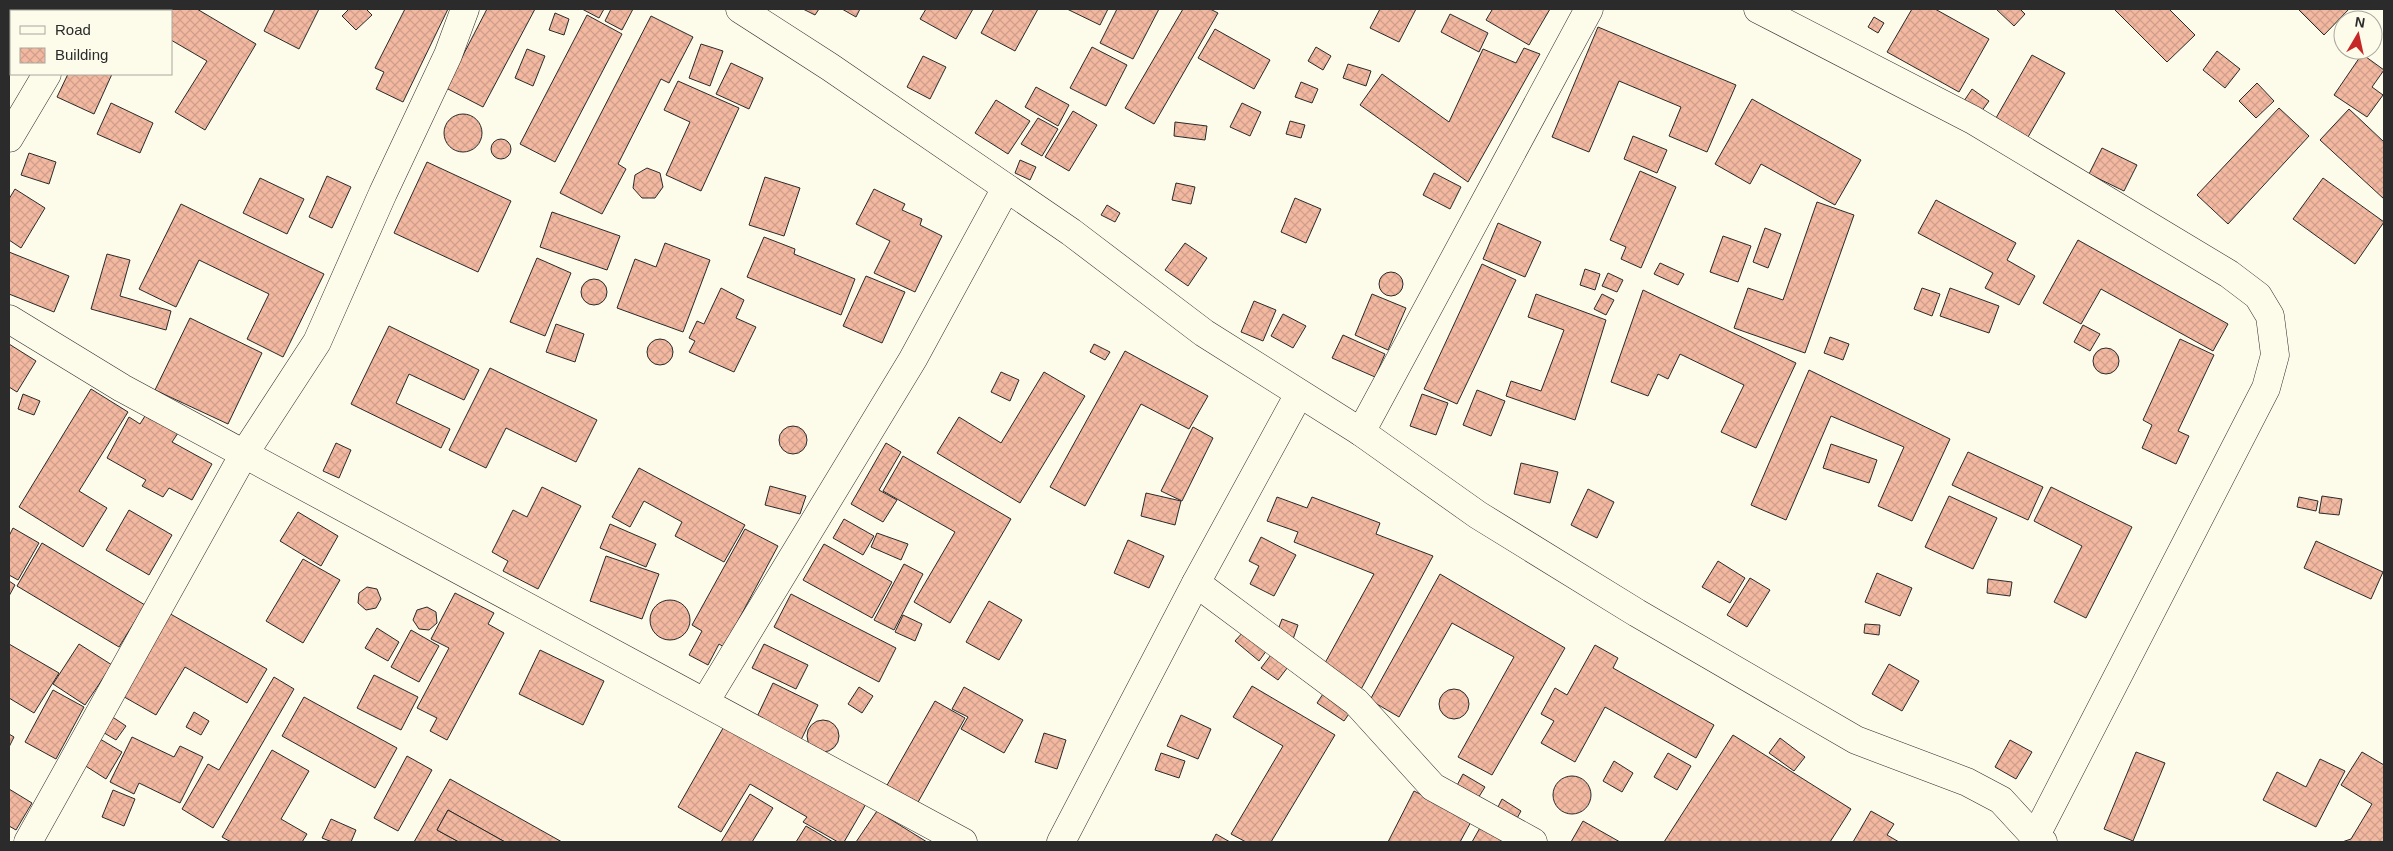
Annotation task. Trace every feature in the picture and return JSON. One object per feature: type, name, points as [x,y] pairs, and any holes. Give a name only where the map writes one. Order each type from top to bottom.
[{"type":"street","points":[[28,842],[244,454],[317,342],[383,193],[448,55],[465,9]]},
{"type":"street","points":[[740,9],[830,66],[1071,232],[1204,333],[1361,432],[1478,515],[1637,613],[1856,740],[1967,782],[2001,800],[2039,840],[2266,388],[2275,355],[2270,316],[2258,296],[2229,274],[1982,125],[1758,9]]},
{"type":"street","points":[[1361,432],[1589,9]]},
{"type":"street","points":[[9,138],[46,75]]},
{"type":"street","points":[[705,702],[908,367],[1006,188]]},
{"type":"street","points":[[9,319],[122,388],[963,842]]},
{"type":"street","points":[[1061,842],[1196,583],[1299,394]]},
{"type":"street","points":[[1196,583],[1356,702],[1433,787],[1533,842]]},
{"type":"building","points":[[9,9],[52,9],[52,10]]},
{"type":"building","points":[[197,9],[256,44],[205,130],[175,112],[207,61],[172,41],[172,10],[98,10]]},
{"type":"building","points":[[275,9],[319,9],[299,49],[264,31]]},
{"type":"building","points":[[349,9],[366,9],[372,15],[356,30],[342,16]]},
{"type":"building","points":[[405,9],[448,9],[403,102],[376,89],[384,72],[375,68]]},
{"type":"building","points":[[487,9],[535,9],[483,107],[446,88]]},
{"type":"building","points":[[582,9],[604,9],[599,18]]},
{"type":"building","points":[[611,9],[633,9],[622,30],[605,21]]},
{"type":"building","points":[[803,9],[819,9],[815,15]]},
{"type":"building","points":[[842,9],[860,9],[856,17]]},
{"type":"building","points":[[926,9],[973,9],[956,39],[920,19]]},
{"type":"building","points":[[994,9],[1038,9],[1015,51],[981,33]]},
{"type":"building","points":[[1067,9],[1108,9],[1100,25]]},
{"type":"building","points":[[1117,9],[1159,9],[1133,59],[1100,43]]},
{"type":"building","points":[[1183,9],[1210,9],[1218,13],[1154,124],[1125,108]]},
{"type":"building","points":[[1380,9],[1416,9],[1399,42],[1370,28]]},
{"type":"building","points":[[1490,9],[1550,9],[1529,45],[1486,20],[1492,10]]},
{"type":"building","points":[[1912,9],[1935,9],[1989,39],[1959,92],[1887,52]]},
{"type":"building","points":[[1996,9],[2020,9],[2025,14],[2014,26]]},
{"type":"building","points":[[2114,9],[2169,9],[2195,35],[2167,62]]},
{"type":"building","points":[[2298,9],[2349,9],[2333,10],[2333,26],[2324,35]]},
{"type":"building","points":[[555,13],[569,19],[564,35],[549,30]]},
{"type":"building","points":[[1450,14],[1488,33],[1479,52],[1441,32]]},
{"type":"building","points":[[587,15],[622,34],[555,162],[520,144]]},
{"type":"building","points":[[651,16],[693,37],[669,83],[661,79],[618,164],[626,169],[602,214],[560,193]]},
{"type":"building","points":[[1874,17],[1884,23],[1878,33],[1868,27]]},
{"type":"building","points":[[1598,27],[1736,85],[1707,152],[1669,136],[1681,107],[1619,81],[1589,152],[1552,137]]},
{"type":"building","points":[[1215,29],[1270,60],[1254,89],[1198,58]]},
{"type":"building","points":[[9,33],[10,50],[9,51]]},
{"type":"building","points":[[701,44],[723,51],[710,86],[689,78]]},
{"type":"building","points":[[1092,47],[1127,65],[1106,106],[1070,88]]},
{"type":"building","points":[[1316,47],[1331,56],[1323,70],[1308,61]]},
{"type":"building","points":[[1524,48],[1540,54],[1468,182],[1360,105],[1382,74],[1449,122],[1483,49],[1516,63]]},
{"type":"building","points":[[527,49],[545,56],[533,86],[515,78]]},
{"type":"building","points":[[2217,51],[2240,69],[2225,88],[2203,70]]},
{"type":"building","points":[[2032,55],[2065,73],[2028,137],[1996,118]]},
{"type":"building","points":[[923,56],[946,67],[930,99],[907,87]]},
{"type":"building","points":[[2358,60],[2370,60],[2384,70],[2372,87],[2383,95],[2367,117],[2334,95]]},
{"type":"building","points":[[731,63],[763,78],[749,109],[716,94]]},
{"type":"building","points":[[1348,64],[1371,71],[1366,86],[1343,78]]},
{"type":"building","points":[[68,75],[112,75],[94,114],[57,97]]},
{"type":"building","points":[[678,81],[739,108],[701,191],[666,175],[690,122],[664,110]]},
{"type":"building","points":[[1301,82],[1318,89],[1312,103],[1295,97]]},
{"type":"building","points":[[2257,83],[2274,101],[2256,118],[2239,101]]},
{"type":"building","points":[[1036,87],[1069,105],[1058,126],[1025,107]]},
{"type":"building","points":[[1972,89],[1989,101],[1981,112],[1964,101]]},
{"type":"building","points":[[1752,99],[1861,160],[1835,205],[1761,164],[1750,184],[1715,164]]},
{"type":"building","points":[[996,100],[1030,121],[1008,154],[975,133]]},
{"type":"building","points":[[111,103],[153,123],[140,153],[97,134]]},
{"type":"building","points":[[1242,103],[1261,112],[1250,136],[1230,127]]},
{"type":"building","points":[[2279,108],[2309,136],[2228,224],[2197,195]]},
{"type":"building","points":[[2349,109],[2384,142],[2384,199],[2320,140]]},
{"type":"building","points":[[1073,111],[1097,125],[1069,171],[1045,157]]},
{"type":"building","points":[[463,114],[476,120],[482,133],[476,146],[463,152],[450,146],[444,133],[450,120]]},
{"type":"building","points":[[1038,118],[1058,129],[1042,156],[1021,144]]},
{"type":"building","points":[[1290,121],[1305,125],[1301,138],[1286,134]]},
{"type":"building","points":[[1175,122],[1207,126],[1205,140],[1174,136]]},
{"type":"building","points":[[1633,136],[1667,150],[1657,173],[1624,159]]},
{"type":"building","points":[[501,139],[508,142],[511,149],[508,156],[501,159],[494,156],[491,149],[494,142]]},
{"type":"building","points":[[2102,148],[2137,165],[2124,191],[2089,174]]},
{"type":"building","points":[[29,153],[56,162],[49,184],[21,175]]},
{"type":"building","points":[[1020,160],[1036,167],[1030,180],[1015,173]]},
{"type":"building","points":[[427,162],[511,201],[478,272],[394,233]]},
{"type":"building","points":[[647,168],[660,173],[663,187],[655,198],[642,198],[633,188],[635,175]]},
{"type":"building","points":[[1640,171],[1676,187],[1641,268],[1621,259],[1626,247],[1610,240]]},
{"type":"building","points":[[1434,173],[1461,187],[1450,209],[1423,195]]},
{"type":"building","points":[[327,176],[351,187],[332,228],[309,217]]},
{"type":"building","points":[[765,177],[800,188],[784,236],[749,225]]},
{"type":"building","points":[[260,178],[304,199],[287,234],[243,213]]},
{"type":"building","points":[[2323,178],[2384,222],[2355,264],[2293,219]]},
{"type":"building","points":[[1176,183],[1195,187],[1191,204],[1172,200]]},
{"type":"building","points":[[15,189],[45,208],[21,248],[9,240],[9,199]]},
{"type":"building","points":[[874,189],[905,204],[902,210],[922,219],[920,225],[942,236],[915,292],[874,273],[890,241],[856,224]]},
{"type":"building","points":[[1295,198],[1321,209],[1306,243],[1281,232]]},
{"type":"building","points":[[1936,200],[2016,243],[2007,260],[2035,276],[2019,305],[1985,288],[1993,273],[1918,233]]},
{"type":"building","points":[[1817,202],[1854,215],[1805,353],[1734,328],[1748,288],[1783,300]]},
{"type":"building","points":[[181,204],[324,274],[283,357],[247,339],[269,294],[199,260],[176,307],[139,289]]},
{"type":"building","points":[[1107,205],[1120,213],[1115,222],[1101,215]]},
{"type":"building","points":[[552,212],[620,236],[607,270],[540,247]]},
{"type":"building","points":[[1498,223],[1541,242],[1525,277],[1483,259]]},
{"type":"building","points":[[1765,228],[1781,234],[1768,268],[1753,262]]},
{"type":"building","points":[[1723,236],[1751,246],[1738,282],[1710,272]]},
{"type":"building","points":[[764,237],[795,249],[794,254],[855,279],[841,315],[747,277]]},
{"type":"building","points":[[2078,240],[2228,324],[2213,351],[2101,289],[2081,324],[2043,303]]},
{"type":"building","points":[[665,243],[710,260],[683,332],[617,308],[635,259],[656,267]]},
{"type":"building","points":[[1185,243],[1207,258],[1188,286],[1165,270]]},
{"type":"building","points":[[9,252],[69,276],[54,312],[9,294]]},
{"type":"building","points":[[107,254],[130,260],[120,296],[171,311],[166,330],[91,309]]},
{"type":"building","points":[[537,258],[571,273],[545,336],[510,322]]},
{"type":"building","points":[[1660,263],[1684,274],[1678,285],[1654,274]]},
{"type":"building","points":[[1482,264],[1516,280],[1457,404],[1424,389]]},
{"type":"building","points":[[1585,269],[1600,274],[1595,290],[1580,285]]},
{"type":"building","points":[[1391,272],[1400,275],[1403,284],[1400,293],[1391,296],[1382,293],[1379,284],[1382,275]]},
{"type":"building","points":[[1608,273],[1623,280],[1617,292],[1602,286]]},
{"type":"building","points":[[866,276],[905,292],[882,343],[843,326]]},
{"type":"building","points":[[594,279],[603,283],[607,292],[603,301],[594,305],[585,301],[581,292],[585,283]]},
{"type":"building","points":[[721,288],[744,300],[736,318],[756,327],[734,372],[689,352],[695,341],[689,338],[697,321],[704,324]]},
{"type":"building","points":[[1922,288],[1940,294],[1932,316],[1914,309]]},
{"type":"building","points":[[1950,288],[1999,306],[1989,333],[1940,316]]},
{"type":"building","points":[[1643,290],[1796,363],[1756,448],[1721,432],[1744,385],[1680,354],[1668,379],[1658,374],[1648,396],[1611,382]]},
{"type":"building","points":[[1372,294],[1406,308],[1388,350],[1355,335]]},
{"type":"building","points":[[1536,294],[1606,320],[1575,420],[1506,396],[1511,381],[1541,391],[1564,330],[1528,317]]},
{"type":"building","points":[[1602,294],[1614,300],[1606,315],[1594,309]]},
{"type":"building","points":[[1254,301],[1276,310],[1263,341],[1241,332]]},
{"type":"building","points":[[1283,314],[1306,326],[1293,348],[1271,336]]},
{"type":"building","points":[[190,318],[262,353],[228,424],[155,390]]},
{"type":"building","points":[[556,324],[584,334],[575,362],[546,352]]},
{"type":"building","points":[[2083,325],[2100,334],[2090,351],[2074,342]]},
{"type":"building","points":[[389,326],[479,370],[464,400],[409,374],[396,403],[450,429],[441,448],[351,404]]},
{"type":"building","points":[[1343,335],[1385,354],[1375,377],[1332,358]]},
{"type":"building","points":[[1830,337],[1849,344],[1843,360],[1824,353]]},
{"type":"building","points":[[660,339],[669,343],[673,352],[669,361],[660,365],[651,361],[647,352],[651,343]]},
{"type":"building","points":[[2180,339],[2214,355],[2178,431],[2189,436],[2176,464],[2142,448],[2152,425],[2143,420]]},
{"type":"building","points":[[9,344],[36,361],[17,392],[9,387]]},
{"type":"building","points":[[1094,344],[1110,352],[1105,360],[1090,352]]},
{"type":"building","points":[[2106,348],[2115,352],[2119,361],[2115,370],[2106,374],[2097,370],[2093,361],[2097,352]]},
{"type":"building","points":[[1125,351],[1208,396],[1189,429],[1141,404],[1085,506],[1050,487]]},
{"type":"building","points":[[490,368],[597,420],[576,462],[506,428],[486,468],[449,450]]},
{"type":"building","points":[[1809,370],[1950,439],[1912,521],[1878,506],[1904,447],[1831,416],[1786,520],[1751,505]]},
{"type":"building","points":[[1001,372],[1019,380],[1010,401],[991,392]]},
{"type":"building","points":[[1044,372],[1085,396],[1020,503],[937,453],[959,417],[1001,443]]},
{"type":"building","points":[[91,389],[128,412],[79,491],[107,508],[83,547],[19,507]]},
{"type":"building","points":[[1477,390],[1505,401],[1491,436],[1463,425]]},
{"type":"building","points":[[23,394],[40,401],[34,415],[18,409]]},
{"type":"building","points":[[1422,394],[1448,403],[1436,435],[1410,426]]},
{"type":"building","points":[[145,416],[178,433],[172,442],[212,464],[192,500],[169,488],[163,497],[142,486],[146,480],[107,458],[129,417],[140,424]]},
{"type":"building","points":[[793,426],[803,430],[807,440],[803,450],[793,454],[783,450],[779,440],[783,430]]},
{"type":"building","points":[[1193,427],[1213,438],[1182,501],[1161,491]]},
{"type":"building","points":[[336,443],[351,450],[339,478],[323,471]]},
{"type":"building","points":[[886,443],[901,452],[879,490],[897,500],[883,522],[851,504]]},
{"type":"building","points":[[1831,444],[1877,460],[1869,483],[1823,468]]},
{"type":"building","points":[[1968,452],[2043,487],[2028,520],[1952,485]]},
{"type":"building","points":[[903,456],[1011,519],[950,623],[914,602],[955,532],[883,491]]},
{"type":"building","points":[[1521,463],[1558,472],[1550,503],[1514,494]]},
{"type":"building","points":[[639,468],[745,525],[724,562],[675,536],[682,522],[644,501],[630,527],[612,517]]},
{"type":"building","points":[[770,486],[806,496],[800,514],[765,505]]},
{"type":"building","points":[[542,487],[581,506],[538,589],[503,571],[508,561],[492,552],[513,510],[527,517]]},
{"type":"building","points":[[2051,487],[2132,527],[2086,618],[2054,602],[2082,546],[2034,521]]},
{"type":"building","points":[[1588,489],[1614,502],[1597,538],[1571,525]]},
{"type":"building","points":[[1146,493],[1181,501],[1175,525],[1141,516]]},
{"type":"building","points":[[1949,496],[1997,518],[1973,569],[1925,547]]},
{"type":"building","points":[[2322,496],[2342,499],[2339,515],[2319,513]]},
{"type":"building","points":[[1277,497],[1307,508],[1312,497],[1380,523],[1376,534],[1433,556],[1358,695],[1320,672],[1374,574],[1294,542],[1298,532],[1267,521]]},
{"type":"building","points":[[2299,497],[2318,501],[2316,511],[2297,507]]},
{"type":"building","points":[[129,510],[172,535],[149,575],[106,550]]},
{"type":"building","points":[[298,512],[338,536],[321,566],[280,541]]},
{"type":"building","points":[[844,519],[874,536],[863,555],[833,538]]},
{"type":"building","points":[[610,524],[656,544],[646,567],[600,548]]},
{"type":"building","points":[[13,528],[39,543],[18,580],[9,575],[9,536]]},
{"type":"building","points":[[745,529],[778,546],[724,647],[719,644],[708,665],[689,655],[702,631],[692,625]]},
{"type":"building","points":[[877,533],[908,544],[901,560],[871,547]]},
{"type":"building","points":[[1261,537],[1296,555],[1274,596],[1250,584],[1259,566],[1249,561]]},
{"type":"building","points":[[1128,540],[1164,556],[1149,588],[1114,573]]},
{"type":"building","points":[[2316,541],[2383,572],[2371,599],[2304,568]]},
{"type":"building","points":[[42,543],[145,605],[119,647],[17,586]]},
{"type":"building","points":[[824,544],[892,582],[872,618],[803,580]]},
{"type":"building","points":[[606,556],[659,574],[642,619],[590,601]]},
{"type":"building","points":[[303,559],[340,580],[303,643],[266,621]]},
{"type":"building","points":[[1718,561],[1745,578],[1730,603],[1702,587]]},
{"type":"building","points":[[904,564],[923,574],[894,630],[874,620]]},
{"type":"building","points":[[1877,573],[1912,588],[1900,616],[1865,602]]},
{"type":"building","points":[[1440,574],[1565,648],[1492,775],[1458,757],[1514,657],[1452,623],[1399,717],[1370,700]]},
{"type":"building","points":[[1750,578],[1770,590],[1747,627],[1727,615]]},
{"type":"building","points":[[1988,579],[2012,582],[2010,596],[1987,593]]},
{"type":"building","points":[[9,581],[15,585],[9,596]]},
{"type":"building","points":[[367,587],[377,589],[381,599],[376,608],[366,610],[358,603],[359,593]]},
{"type":"building","points":[[455,593],[494,613],[488,624],[504,633],[447,740],[430,731],[437,718],[417,708],[449,648],[431,639]]},
{"type":"building","points":[[791,594],[896,648],[879,682],[774,627]]},
{"type":"building","points":[[670,600],[684,606],[690,620],[684,634],[670,640],[656,634],[650,620],[656,606]]},
{"type":"building","points":[[989,601],[1022,620],[999,660],[966,642]]},
{"type":"building","points":[[427,607],[436,612],[437,623],[429,630],[419,629],[413,620],[417,610]]},
{"type":"building","points":[[167,612],[267,669],[247,703],[185,667],[156,715],[119,694]]},
{"type":"building","points":[[903,615],[922,624],[915,641],[895,632]]},
{"type":"building","points":[[1282,619],[1298,625],[1291,645],[1275,638]]},
{"type":"building","points":[[1865,624],[1880,625],[1879,635],[1864,633]]},
{"type":"building","points":[[377,628],[399,642],[388,661],[365,648]]},
{"type":"building","points":[[411,630],[439,646],[419,682],[391,667]]},
{"type":"building","points":[[1244,631],[1267,650],[1259,661],[1235,641]]},
{"type":"building","points":[[9,644],[59,673],[34,713],[9,698]]},
{"type":"building","points":[[79,644],[112,665],[85,705],[53,684]]},
{"type":"building","points":[[764,644],[808,665],[796,689],[752,668]]},
{"type":"building","points":[[1595,645],[1618,658],[1613,668],[1714,725],[1696,758],[1605,707],[1575,762],[1541,743],[1554,721],[1541,714],[1555,688],[1567,695]]},
{"type":"building","points":[[540,650],[604,681],[583,725],[519,694]]},
{"type":"building","points":[[1274,651],[1291,663],[1278,680],[1261,668]]},
{"type":"building","points":[[1889,664],[1919,681],[1902,711],[1872,694]]},
{"type":"building","points":[[374,675],[418,697],[401,730],[357,708]]},
{"type":"building","points":[[274,677],[294,689],[213,828],[182,809],[208,764],[219,770]]},
{"type":"building","points":[[773,683],[818,705],[801,740],[756,719]]},
{"type":"building","points":[[1252,686],[1335,735],[1271,842],[1246,842],[1231,834],[1283,746],[1233,717]]},
{"type":"building","points":[[859,687],[873,696],[862,713],[848,704]]},
{"type":"building","points":[[964,687],[1023,720],[1004,753],[961,729],[968,717],[952,709]]},
{"type":"building","points":[[1454,689],[1464,694],[1469,704],[1464,714],[1454,719],[1444,714],[1439,704],[1444,694]]},
{"type":"building","points":[[53,690],[84,707],[56,759],[25,742]]},
{"type":"building","points":[[1325,691],[1353,708],[1344,721],[1317,703]]},
{"type":"building","points":[[304,697],[397,748],[375,788],[282,736]]},
{"type":"building","points":[[935,701],[965,718],[917,804],[886,787]]},
{"type":"building","points":[[194,712],[209,721],[201,735],[186,727]]},
{"type":"building","points":[[1181,715],[1211,729],[1198,759],[1167,746]]},
{"type":"building","points":[[111,716],[126,726],[116,740],[101,731]]},
{"type":"building","points":[[823,720],[834,725],[839,736],[834,747],[823,752],[812,747],[807,736],[812,725]]},
{"type":"building","points":[[726,723],[866,804],[844,842],[838,842],[803,822],[807,817],[750,784],[721,832],[678,807]]},
{"type":"building","points":[[1044,733],[1066,740],[1057,769],[1035,762]]},
{"type":"building","points":[[9,734],[14,737],[9,747]]},
{"type":"building","points":[[1733,735],[1851,809],[1830,842],[1664,842]]},
{"type":"building","points":[[132,737],[174,757],[180,746],[203,757],[180,803],[139,783],[134,794],[110,782]]},
{"type":"building","points":[[1780,738],[1805,757],[1794,771],[1769,753]]},
{"type":"building","points":[[100,739],[122,752],[106,779],[84,765]]},
{"type":"building","points":[[2010,740],[2032,752],[2016,779],[1995,767]]},
{"type":"building","points":[[272,750],[309,771],[281,819],[307,834],[302,842],[231,842],[222,837]]},
{"type":"building","points":[[2136,752],[2165,763],[2133,841],[2104,829]]},
{"type":"building","points":[[2362,752],[2384,765],[2384,842],[2342,842],[2351,839],[2372,804],[2341,785]]},
{"type":"building","points":[[1161,753],[1185,761],[1179,778],[1155,770]]},
{"type":"building","points":[[1668,753],[1691,766],[1677,790],[1654,777]]},
{"type":"building","points":[[407,756],[432,770],[398,831],[374,818]]},
{"type":"building","points":[[2320,759],[2345,771],[2316,827],[2263,800],[2277,772],[2306,787]]},
{"type":"building","points":[[1614,761],[1633,773],[1622,792],[1603,781]]},
{"type":"building","points":[[1463,774],[1485,787],[1475,803],[1454,791]]},
{"type":"building","points":[[1572,776],[1585,782],[1591,795],[1585,808],[1572,814],[1559,808],[1553,795],[1559,782]]},
{"type":"building","points":[[450,779],[562,842],[505,842],[448,810],[437,830],[459,842],[414,842]]},
{"type":"building","points":[[9,789],[32,803],[16,830],[9,826]]},
{"type":"building","points":[[113,790],[135,799],[124,826],[102,817]]},
{"type":"building","points":[[1414,791],[1472,820],[1460,842],[1388,842]]},
{"type":"building","points":[[750,794],[773,808],[752,842],[721,842]]},
{"type":"building","points":[[1502,799],[1521,811],[1516,820],[1497,809]]},
{"type":"building","points":[[448,810],[505,842],[459,842],[437,830]]},
{"type":"building","points":[[877,811],[927,842],[856,842]]},
{"type":"building","points":[[1871,811],[1894,824],[1887,835],[1899,842],[1853,842]]},
{"type":"building","points":[[331,819],[356,830],[351,842],[332,842],[322,838]]},
{"type":"building","points":[[1583,821],[1620,842],[1571,842]]},
{"type":"building","points":[[806,826],[833,842],[796,842]]},
{"type":"building","points":[[1481,826],[1514,842],[1472,842]]},
{"type":"building","points":[[1216,834],[1230,842],[1212,842]]}]
